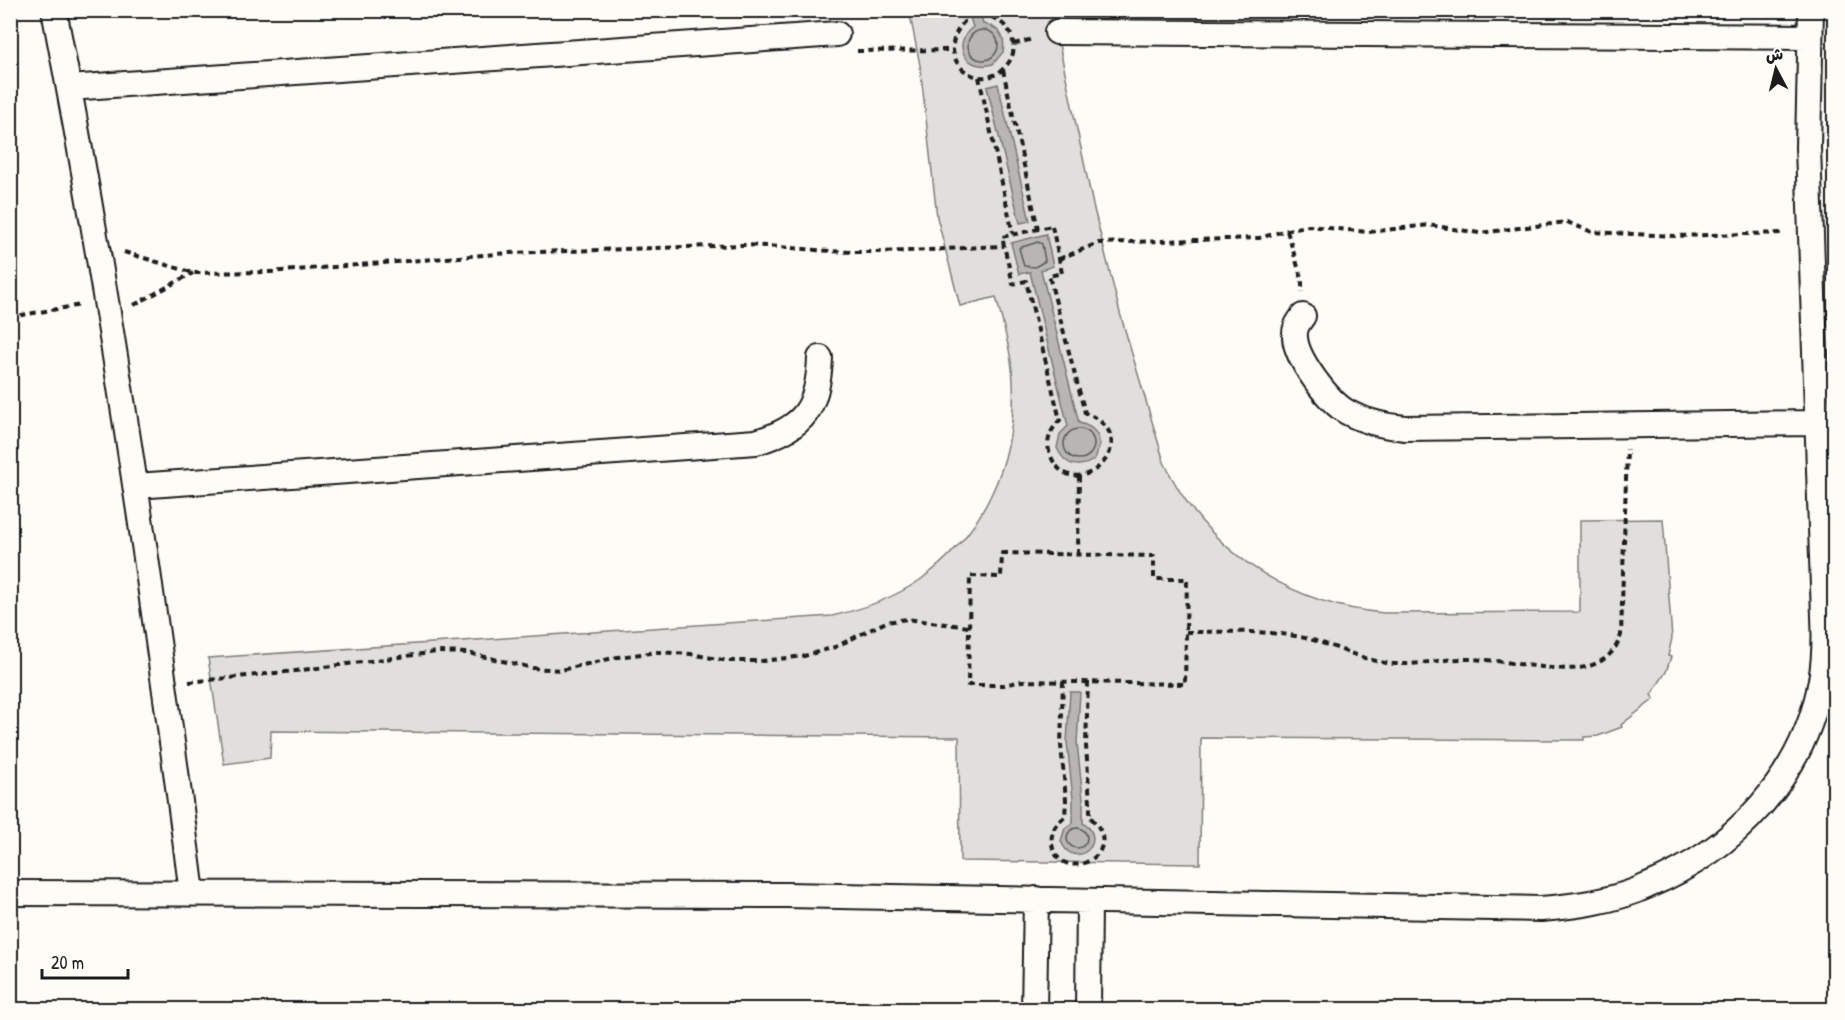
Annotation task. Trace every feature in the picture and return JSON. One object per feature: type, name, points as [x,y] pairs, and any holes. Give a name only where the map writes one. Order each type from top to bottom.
[{"type":"street","points":[[54,10],[97,244],[136,486],[192,893]]},
{"type":"street","points":[[10,893],[775,895],[1541,909],[1577,906],[1635,891],[1679,871],[1707,854],[1733,834],[1778,786],[1801,745],[1814,711],[1821,680],[1825,648],[1808,147],[1811,10]]},
{"type":"street","points":[[1057,32],[1810,37]]},
{"type":"street","points":[[69,88],[837,33]]},
{"type":"street","points":[[1303,316],[1297,323],[1295,340],[1304,362],[1332,399],[1345,411],[1384,426],[1405,428],[1816,423]]},
{"type":"street","points":[[136,486],[756,442],[778,436],[797,423],[811,405],[819,384],[820,358]]},
{"type":"street","points":[[1034,1010],[1036,899]]},
{"type":"street","points":[[1088,1010],[1089,901]]},
{"type":"path","points":[[961,10],[964,22],[953,39],[952,50],[961,68],[979,77],[987,77],[1003,70],[1013,54],[1012,35],[999,20],[989,16],[988,10]]},
{"type":"path","points":[[837,33],[840,51],[952,50]]},
{"type":"path","points":[[1003,70],[1038,229]]},
{"type":"path","points":[[979,77],[1013,234]]},
{"type":"path","points":[[1059,259],[1087,246],[1108,242],[1239,240],[1259,238],[1295,228],[1317,226],[1368,232],[1430,225],[1487,233],[1567,222],[1592,232],[1667,235],[1810,233]]},
{"type":"path","points":[[1052,226],[1062,273],[1049,276],[1084,413],[1102,423],[1111,442],[1106,461],[1089,474],[1079,476],[1068,474],[1052,460],[1048,449],[1048,439],[1052,428],[1060,420],[1026,281],[1012,284],[1002,237],[1013,234],[1052,226]]},
{"type":"path","points":[[1287,231],[1302,280],[1303,316]]},
{"type":"path","points":[[97,244],[194,273],[270,272],[509,253],[743,245],[863,252],[1004,246]]},
{"type":"path","points":[[10,317],[108,309],[194,273]]},
{"type":"path","points":[[1186,632],[1269,633],[1296,636],[1322,642],[1372,660],[1389,663],[1463,659],[1546,669],[1576,669],[1588,666],[1612,652],[1621,635],[1628,425]]},
{"type":"path","points":[[1078,555],[1079,476]]},
{"type":"path","points":[[1002,553],[1154,556],[1154,579],[1187,579],[1186,632],[1185,684],[1022,681],[1004,685],[968,685],[970,576],[1001,577],[1002,553]]},
{"type":"path","points":[[165,684],[295,671],[438,652],[468,653],[533,668],[561,670],[618,657],[657,652],[691,654],[728,661],[762,661],[804,656],[835,647],[886,622],[907,619],[969,627]]},
{"type":"path","points":[[1063,681],[1061,745],[1066,800],[1065,817],[1053,831],[1052,840],[1053,849],[1058,857],[1065,863],[1075,865],[1093,860],[1102,843],[1098,825],[1090,817],[1086,746],[1088,682]]},
{"type":"shaded area","points":[[909,10],[1052,11],[1093,205],[1120,313],[1164,462],[1181,493],[1202,521],[1226,546],[1253,567],[1283,585],[1349,608],[1384,613],[1580,612],[1580,520],[1663,519],[1672,638],[1668,656],[1671,657],[1666,672],[1651,695],[1654,699],[1621,725],[1622,727],[1598,736],[1584,737],[1584,740],[1201,738],[1200,864],[960,861],[959,737],[271,731],[270,758],[224,764],[208,658],[832,616],[878,602],[900,592],[920,580],[962,541],[979,518],[1002,467],[1013,411],[1011,360],[996,297],[960,306],[937,217],[920,65]]},
{"type":"water","points":[[968,11],[980,11],[983,24],[993,27],[1002,37],[1003,52],[993,64],[975,64],[964,55],[963,41],[973,27]]},
{"type":"water","points":[[998,84],[1030,221],[1020,223],[987,87]]},
{"type":"water","points":[[1046,234],[1053,266],[1041,270],[1079,423],[1093,430],[1100,444],[1095,459],[1078,465],[1064,459],[1057,448],[1060,434],[1068,426],[1030,272],[1019,274],[1011,243]]},
{"type":"water","points":[[1070,692],[1080,692],[1077,743],[1083,823],[1091,830],[1093,838],[1092,845],[1081,854],[1073,854],[1061,841],[1065,828],[1073,823],[1067,742]]}]
